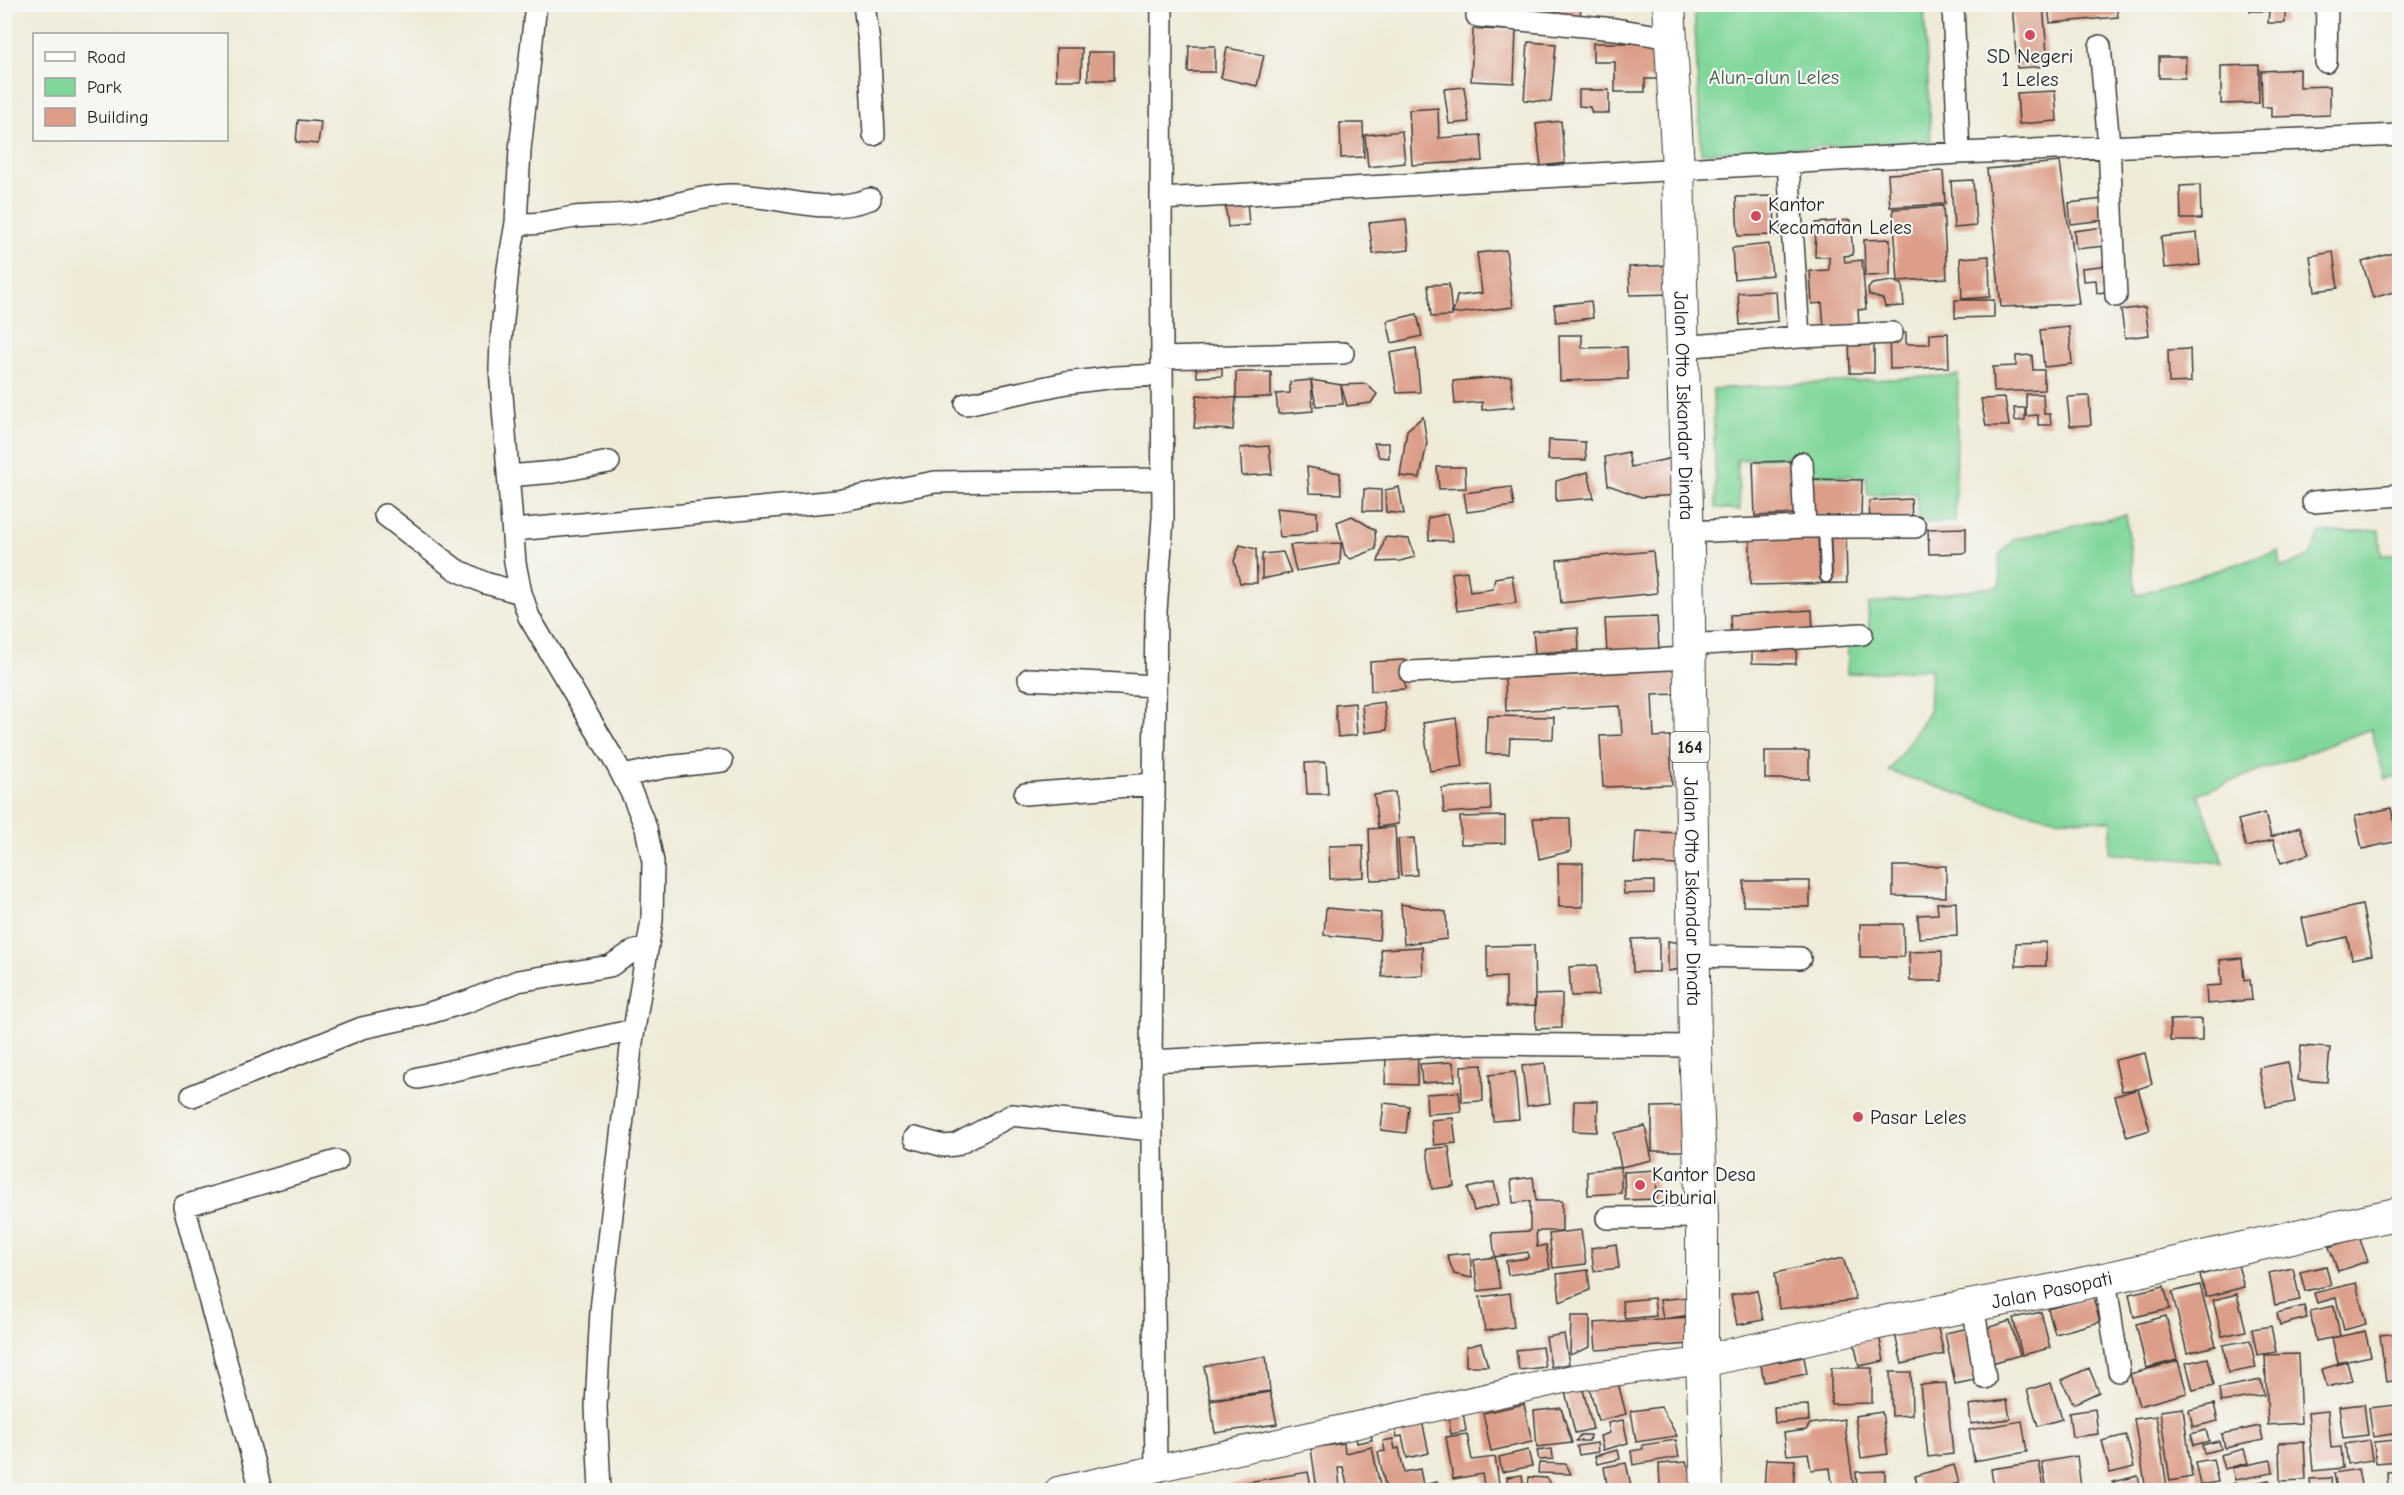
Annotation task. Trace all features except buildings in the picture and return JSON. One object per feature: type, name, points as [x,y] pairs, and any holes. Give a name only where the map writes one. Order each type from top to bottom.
[{"type":"main road","name":"Jalan Otto Iskandar Dinata","points":[[1669,4],[1678,169],[1687,532],[1693,956],[1702,1217],[1702,1361],[1707,1491]]},
{"type":"main road","name":"Jalan Pasopati","points":[[1702,1361],[1878,1323],[2105,1279],[2400,1213]]},
{"type":"street","points":[[536,4],[520,150],[516,223],[508,268],[501,350],[515,563],[521,593],[537,633],[623,776],[646,828],[652,854],[654,891],[648,948],[634,1030],[598,1354],[596,1407],[600,1491]]},
{"type":"street","points":[[864,4],[869,43],[874,135]]},
{"type":"street","points":[[1146,1477],[1156,611],[1162,518],[1162,4]]},
{"type":"street","points":[[1953,4],[1959,153]]},
{"type":"street","points":[[2326,4],[2326,62]]},
{"type":"street","points":[[1477,16],[1671,38]]},
{"type":"street","points":[[2100,46],[2109,145],[2116,296]]},
{"type":"street","points":[[1161,199],[2109,145],[2400,135]]},
{"type":"street","points":[[1788,162],[1799,337]]},
{"type":"street","points":[[516,223],[530,225],[576,217],[624,215],[711,196],[732,195],[832,207],[852,205],[870,199]]},
{"type":"street","points":[[1682,347],[1799,337],[1892,333]]},
{"type":"street","points":[[966,404],[1066,383],[1116,377],[1162,367],[1342,353]]},
{"type":"street","points":[[508,477],[555,472],[609,462]]},
{"type":"street","points":[[1802,463],[1815,527]]},
{"type":"street","points":[[514,530],[837,501],[935,482],[1162,479]]},
{"type":"street","points":[[2313,502],[2400,495]]},
{"type":"street","points":[[386,515],[455,569],[485,583],[521,593]]},
{"type":"street","points":[[1687,532],[1815,527],[1915,527]]},
{"type":"street","points":[[1410,672],[1688,652],[1862,634]]},
{"type":"street","points":[[1029,679],[1155,686]]},
{"type":"street","points":[[623,776],[666,767],[722,762]]},
{"type":"street","points":[[1025,794],[1154,784]]},
{"type":"street","points":[[192,1096],[362,1028],[426,1014],[469,1001],[518,981],[610,966],[632,952],[648,948]]},
{"type":"street","points":[[1693,956],[1800,958]]},
{"type":"street","points":[[418,1078],[634,1030]]},
{"type":"street","points":[[1151,1062],[1470,1044],[1695,1046]]},
{"type":"street","points":[[915,1138],[944,1146],[955,1145],[1012,1115],[1151,1130]]},
{"type":"street","points":[[261,1491],[184,1206],[337,1161]]},
{"type":"street","points":[[1607,1218],[1702,1217]]},
{"type":"street","points":[[2105,1279],[2119,1371]]},
{"type":"street","points":[[1973,1305],[1985,1378]]},
{"type":"street","points":[[1058,1491],[1146,1477],[1573,1378],[1702,1361]]},
{"type":"lane","points":[[1815,527],[1826,578]]},
{"type":"green space","name":"Alun-alun Leles","points":[[1694,5],[1924,5],[1931,141],[1701,153]]},
{"type":"green space","points":[[1958,375],[1955,522],[1919,523],[1916,493],[1868,495],[1866,477],[1808,475],[1808,456],[1737,460],[1740,510],[1716,508],[1713,389]]},
{"type":"green space","points":[[2126,515],[2136,595],[2279,551],[2281,568],[2310,556],[2320,533],[2379,530],[2381,555],[2399,555],[2399,776],[2385,779],[2371,729],[2198,794],[2224,863],[2109,853],[2112,821],[2059,819],[1983,802],[1889,771],[1929,712],[1931,669],[1847,674],[1849,630],[1869,632],[1868,604],[2000,586],[1999,556],[2014,539]]},
{"type":"place","name":"SD Negeri 1 Leles","points":[[2030,35]]},
{"type":"place","name":"Kantor Kecamatan Leles","points":[[1756,216]]},
{"type":"place","name":"Pasar Leles","points":[[1858,1117]]},
{"type":"place","name":"Kantor Desa Ciburial","points":[[1640,1185]]}]
